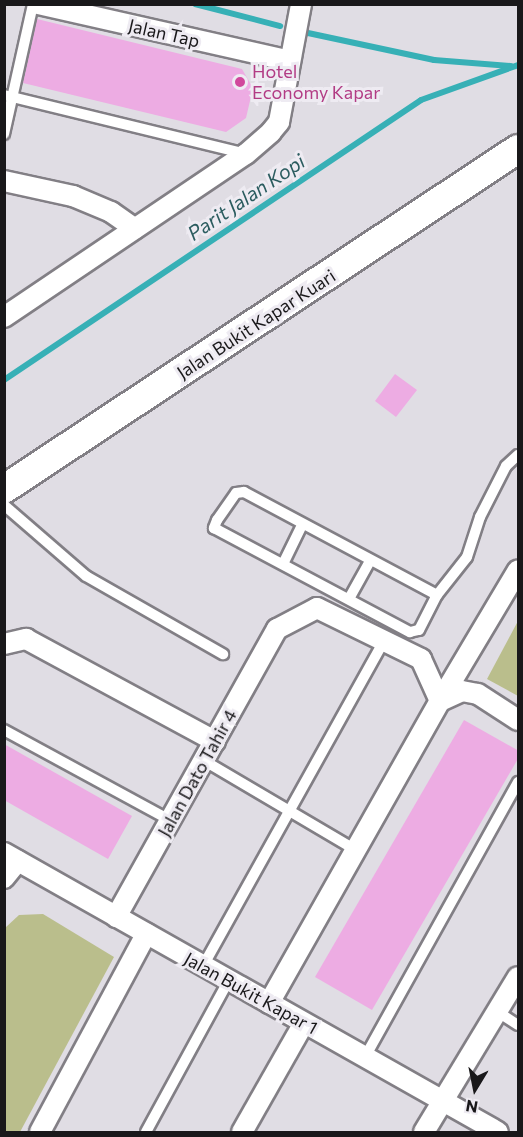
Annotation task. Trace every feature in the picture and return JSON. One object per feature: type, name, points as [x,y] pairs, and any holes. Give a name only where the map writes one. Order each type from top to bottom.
[{"type":"street","name":"Jalan Tap","points":[[38,4],[290,61]]},
{"type":"street","points":[[4,317],[246,154],[279,122],[301,7]]},
{"type":"street","name":"Jalan Bukit Kapar Kuari","points":[[4,489],[515,155]]},
{"type":"street","points":[[4,181],[73,196],[111,212],[135,229]]},
{"type":"street","points":[[269,1003],[441,701],[519,570]]},
{"type":"street","name":"Jalan Dato Tahir 4","points":[[116,916],[277,629],[317,608],[384,641]]},
{"type":"street","points":[[4,644],[26,639],[215,741]]},
{"type":"street","points":[[384,641],[421,659],[441,701]]},
{"type":"street","points":[[441,701],[462,691],[478,694],[519,720]]},
{"type":"street","points":[[4,878],[11,857]]},
{"type":"street","name":"Jalan Bukit Kapar 1","points":[[11,857],[498,1132]]},
{"type":"street","points":[[40,1132],[146,934]]},
{"type":"street","points":[[424,1132],[519,977]]},
{"type":"street","points":[[242,1132],[304,1023]]},
{"type":"lane","points":[[4,134],[9,96],[33,4]]},
{"type":"lane","points":[[9,96],[246,154]]},
{"type":"lane","points":[[437,595],[302,525],[244,492],[236,494],[217,520],[214,528],[350,597],[410,632],[419,630],[437,595],[467,557],[480,517],[506,466],[519,455]]},
{"type":"lane","points":[[4,505],[86,576],[224,654]]},
{"type":"lane","points":[[283,564],[302,525]]},
{"type":"lane","points":[[350,597],[370,561]]},
{"type":"lane","points":[[203,966],[384,641]]},
{"type":"lane","points":[[4,730],[170,820]]},
{"type":"lane","points":[[203,760],[356,850]]},
{"type":"lane","points":[[364,1057],[519,782]]},
{"type":"lane","points":[[146,1132],[230,980]]},
{"type":"lane","points":[[498,1012],[519,1025]]},
{"type":"green space","points":[[518,621],[518,696],[487,679]]},
{"type":"green space","points":[[43,914],[114,957],[20,1132],[5,1132],[5,928],[19,915]]},
{"type":"building","points":[[37,19],[242,69],[253,88],[246,118],[226,132],[23,83]]},
{"type":"building","points":[[395,374],[417,390],[396,417],[375,401]]},
{"type":"building","points":[[464,720],[519,751],[519,757],[372,1010],[315,977]]},
{"type":"building","points":[[4,744],[132,816],[108,859],[4,800]]},
{"type":"waterway","points":[[195,4],[280,26]]},
{"type":"waterway","points":[[308,33],[434,60],[511,66]]},
{"type":"waterway","name":"Parit Jalan Kopi","points":[[4,380],[421,100],[518,65]]},
{"type":"place","name":"Hotel Economy Kapar","points":[[240,82]]}]
